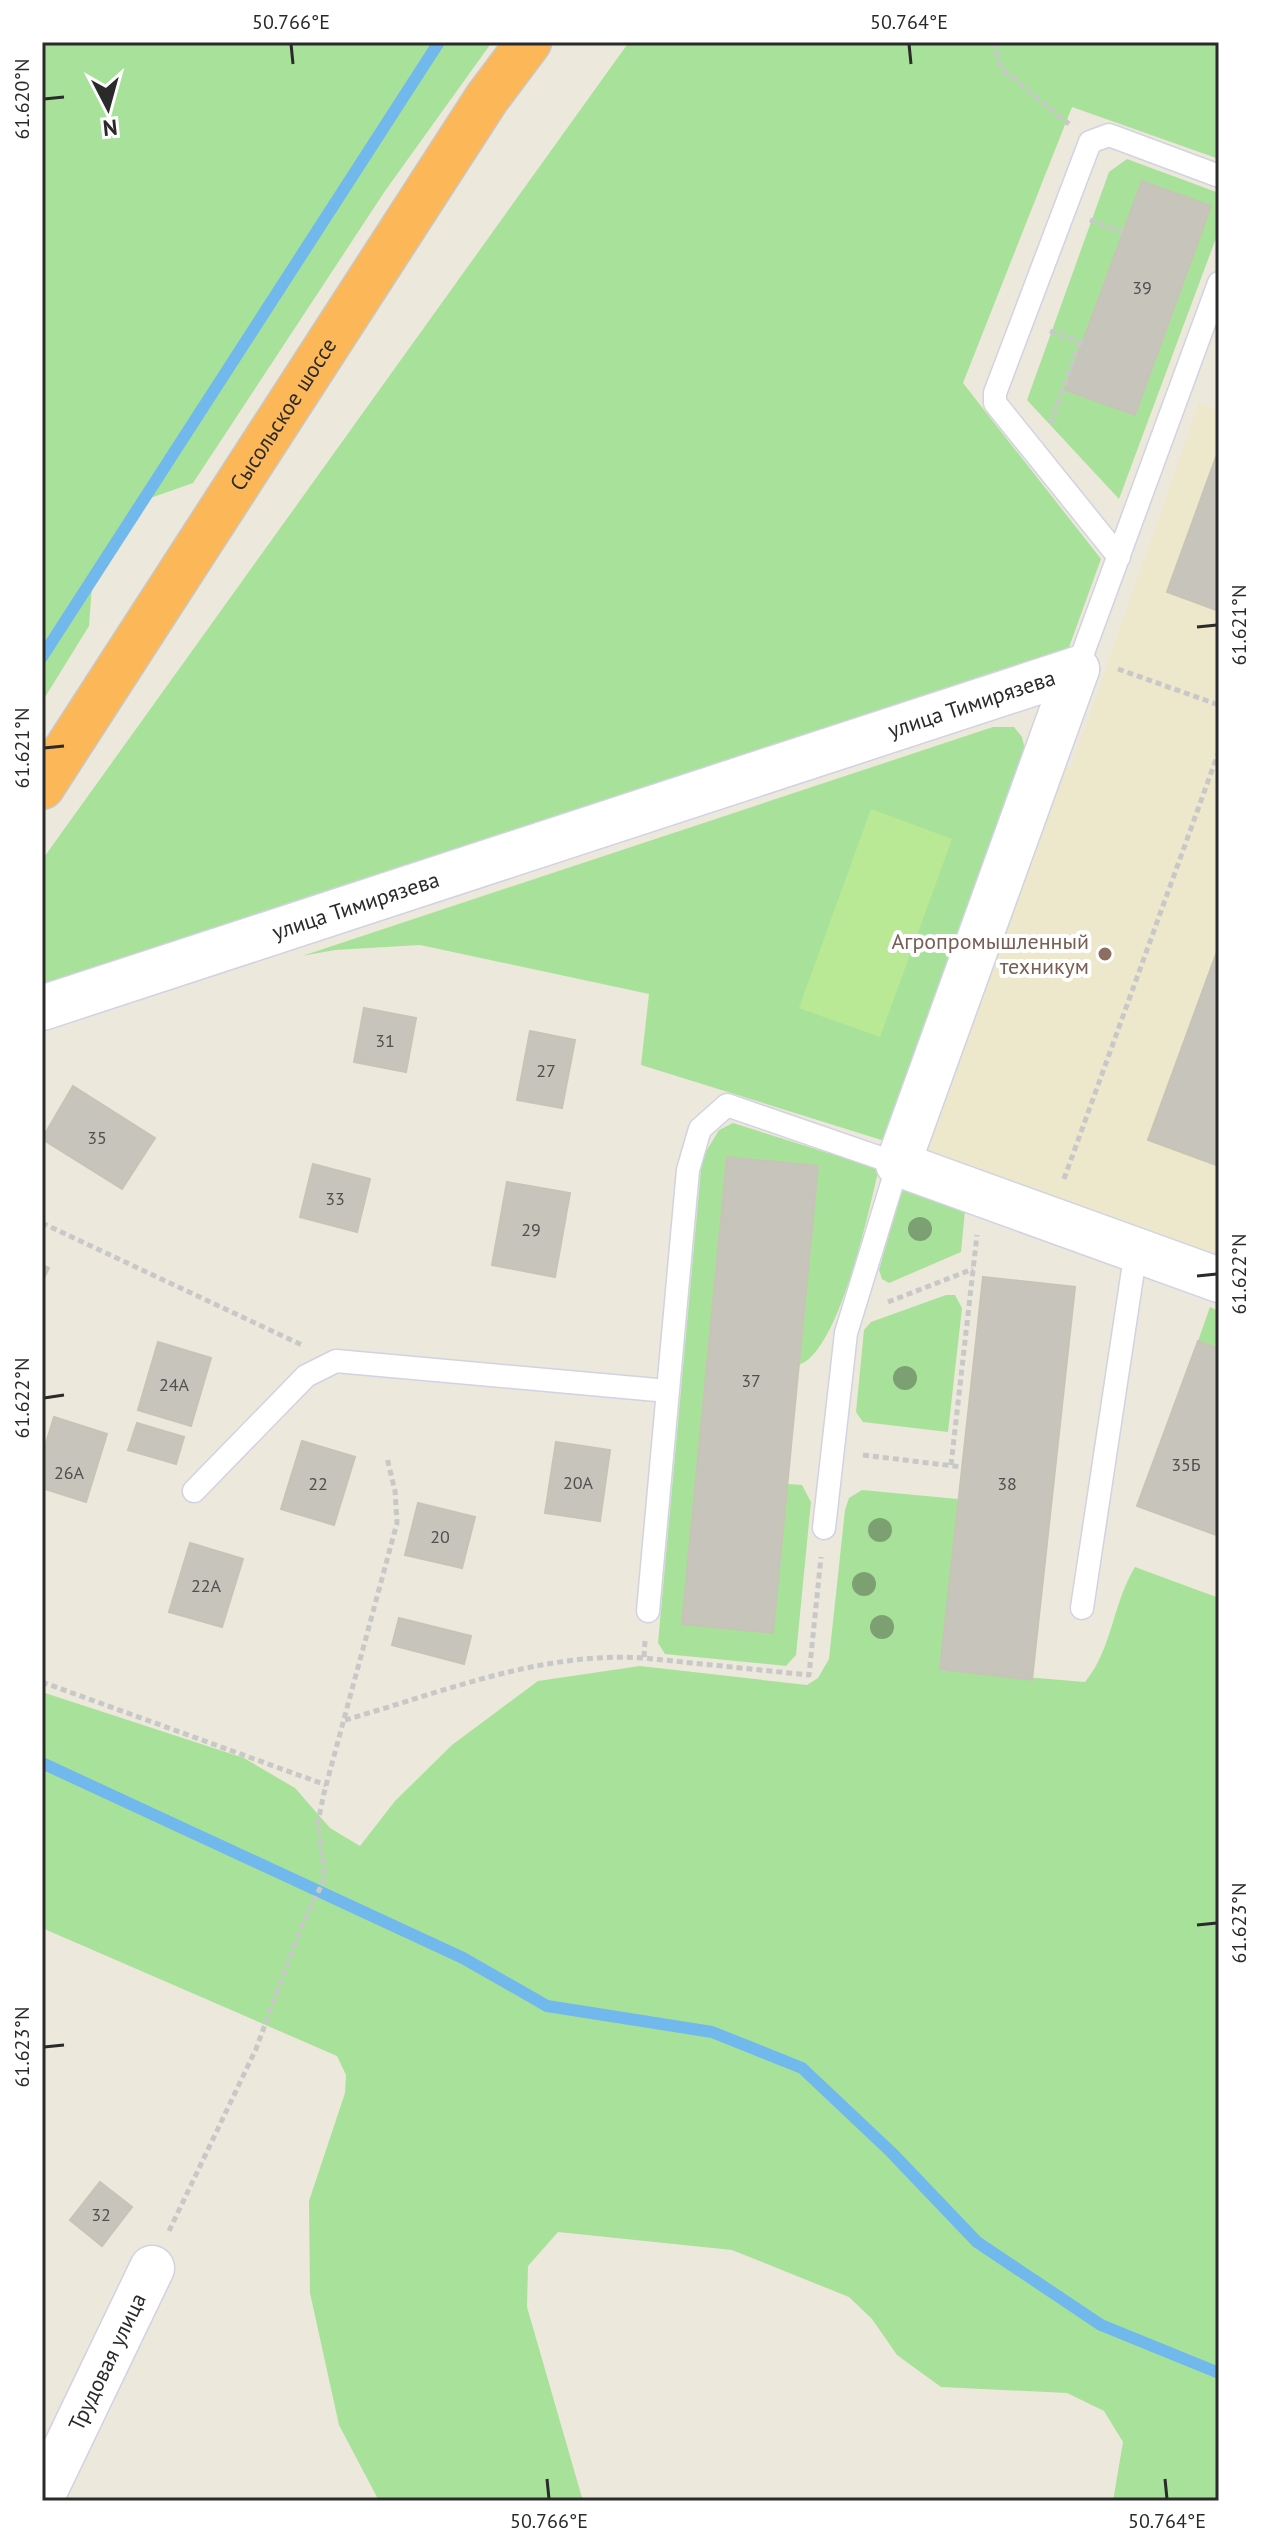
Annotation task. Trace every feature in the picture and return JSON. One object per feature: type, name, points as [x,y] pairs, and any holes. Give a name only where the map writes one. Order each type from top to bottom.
[{"type":"highway","name":"Сысольское шоссе","points":[[42,787],[487,98],[529,42]]},
{"type":"street","name":"улица Тимирязева","points":[[42,1008],[1092,667]]},
{"type":"street","name":"улица Тимирязева","points":[[898,1164],[1092,667]]},
{"type":"street","points":[[898,1164],[1219,1280]]},
{"type":"street","name":"Трудовая улица","points":[[42,2497],[152,2268]]},
{"type":"lane","points":[[1119,557],[994,399],[1090,142],[1109,135],[1219,176]]},
{"type":"lane","points":[[1092,667],[1119,557],[1219,283]]},
{"type":"lane","points":[[648,1611],[688,1170],[700,1129],[713,1114],[727,1105],[898,1164],[851,1316],[839,1370],[824,1528]]},
{"type":"lane","points":[[1082,1608],[1136,1250]]},
{"type":"lane","points":[[194,1491],[306,1376],[336,1361],[668,1391]]},
{"type":"path","points":[[993,42],[1002,69],[1090,142]]},
{"type":"path","points":[[1038,458],[1080,341]]},
{"type":"path","points":[[1092,667],[1219,705]]},
{"type":"path","points":[[1061,1189],[1219,751]]},
{"type":"path","points":[[951,1465],[981,1194]]},
{"type":"path","points":[[42,1223],[336,1361]]},
{"type":"path","points":[[851,1316],[973,1269]]},
{"type":"path","points":[[832,1452],[962,1467]]},
{"type":"path","points":[[152,2268],[256,2049],[325,1878],[318,1822],[395,1534],[395,1491],[387,1458]]},
{"type":"path","points":[[345,1720],[549,1662],[599,1655],[809,1675],[824,1528]]},
{"type":"path","points":[[644,1658],[648,1611]]},
{"type":"path","points":[[42,1682],[326,1785]]},
{"type":"shaded area","name":"Агропромышленный техникум","points":[[1199,403],[1219,410],[1219,1263],[926,1152],[925,1140],[1059,764],[1071,768]]},
{"type":"green space","points":[[42,42],[492,42],[385,191],[193,483],[142,501],[92,586],[89,626],[42,702]]},
{"type":"green space","points":[[629,42],[1219,42],[1219,159],[1072,107],[963,383],[1101,559],[1068,650],[42,984],[42,860]]},
{"type":"green space","points":[[1127,159],[1219,193],[1219,230],[1119,499],[1027,400],[1109,172]]},
{"type":"green space","points":[[993,727],[1014,727],[1022,737],[1026,754],[888,1142],[641,1065],[649,994],[420,945],[335,950],[302,956]]},
{"type":"green space","points":[[871,809],[952,839],[880,1037],[799,1008]]},
{"type":"green space","points":[[733,1123],[876,1168],[878,1172],[839,1310],[813,1355],[798,1365],[818,1166],[727,1157],[682,1624],[772,1633],[787,1484],[802,1485],[811,1502],[796,1655],[786,1666],[665,1654],[658,1643],[702,1158],[719,1130]]},
{"type":"green space","points":[[908,1187],[965,1211],[961,1252],[889,1283],[882,1279],[879,1270],[901,1193]]},
{"type":"green space","points":[[946,1295],[955,1295],[962,1308],[948,1432],[863,1422],[856,1412],[864,1330],[871,1322]]},
{"type":"green space","points":[[1210,1307],[1219,1311],[1219,1349],[1198,1341]]},
{"type":"green space","points":[[862,1490],[958,1499],[940,1670],[1085,1682],[1101,1655],[1135,1567],[1219,1598],[1219,2501],[1113,2501],[1123,2442],[1104,2411],[1067,2393],[941,2387],[897,2355],[872,2319],[849,2297],[732,2250],[558,2232],[528,2266],[527,2307],[583,2501],[379,2501],[339,2425],[310,2293],[309,2201],[345,2093],[346,2075],[337,2056],[42,1928],[42,1692],[244,1758],[295,1788],[330,1828],[360,1846],[395,1801],[452,1745],[538,1681],[640,1666],[807,1685],[818,1678],[829,1659],[845,1510],[849,1498]]},
{"type":"building","points":[[1142,181],[1211,206],[1135,415],[1065,390]]},
{"type":"building","points":[[1216,457],[1219,458],[1219,611],[1167,592]]},
{"type":"building","points":[[1219,946],[1219,1166],[1148,1140]]},
{"type":"building","points":[[364,1008],[416,1018],[406,1072],[354,1062]]},
{"type":"building","points":[[530,1031],[575,1040],[562,1108],[517,1100]]},
{"type":"building","points":[[73,1086],[155,1138],[122,1189],[42,1139]]},
{"type":"building","points":[[727,1157],[818,1166],[773,1633],[682,1624]]},
{"type":"building","points":[[313,1164],[370,1179],[357,1232],[300,1217]]},
{"type":"building","points":[[507,1182],[570,1193],[555,1277],[492,1265]]},
{"type":"building","points":[[42,1265],[49,1268],[42,1282]]},
{"type":"building","points":[[983,1277],[1075,1287],[1032,1680],[940,1669]]},
{"type":"building","points":[[1198,1341],[1219,1349],[1219,1536],[1137,1506]]},
{"type":"building","points":[[158,1342],[211,1358],[191,1426],[138,1410]]},
{"type":"building","points":[[54,1417],[107,1434],[86,1502],[42,1488],[42,1456]]},
{"type":"building","points":[[137,1423],[184,1437],[176,1464],[128,1450]]},
{"type":"building","points":[[302,1441],[355,1457],[334,1525],[281,1509]]},
{"type":"building","points":[[556,1442],[610,1450],[600,1521],[545,1513]]},
{"type":"building","points":[[418,1503],[475,1517],[462,1568],[405,1555]]},
{"type":"building","points":[[190,1543],[243,1559],[222,1627],[169,1612]]},
{"type":"building","points":[[399,1618],[471,1636],[464,1664],[392,1645]]},
{"type":"building","points":[[100,2182],[132,2207],[102,2246],[70,2220]]},
{"type":"waterway","points":[[42,657],[439,42]]},
{"type":"waterway","points":[[42,1763],[463,1958],[547,2006],[712,2032],[802,2068],[891,2152],[977,2242],[1101,2325],[1219,2373]]},
{"type":"place","name":"Агропромышленный техникум","points":[[1105,954]]}]
